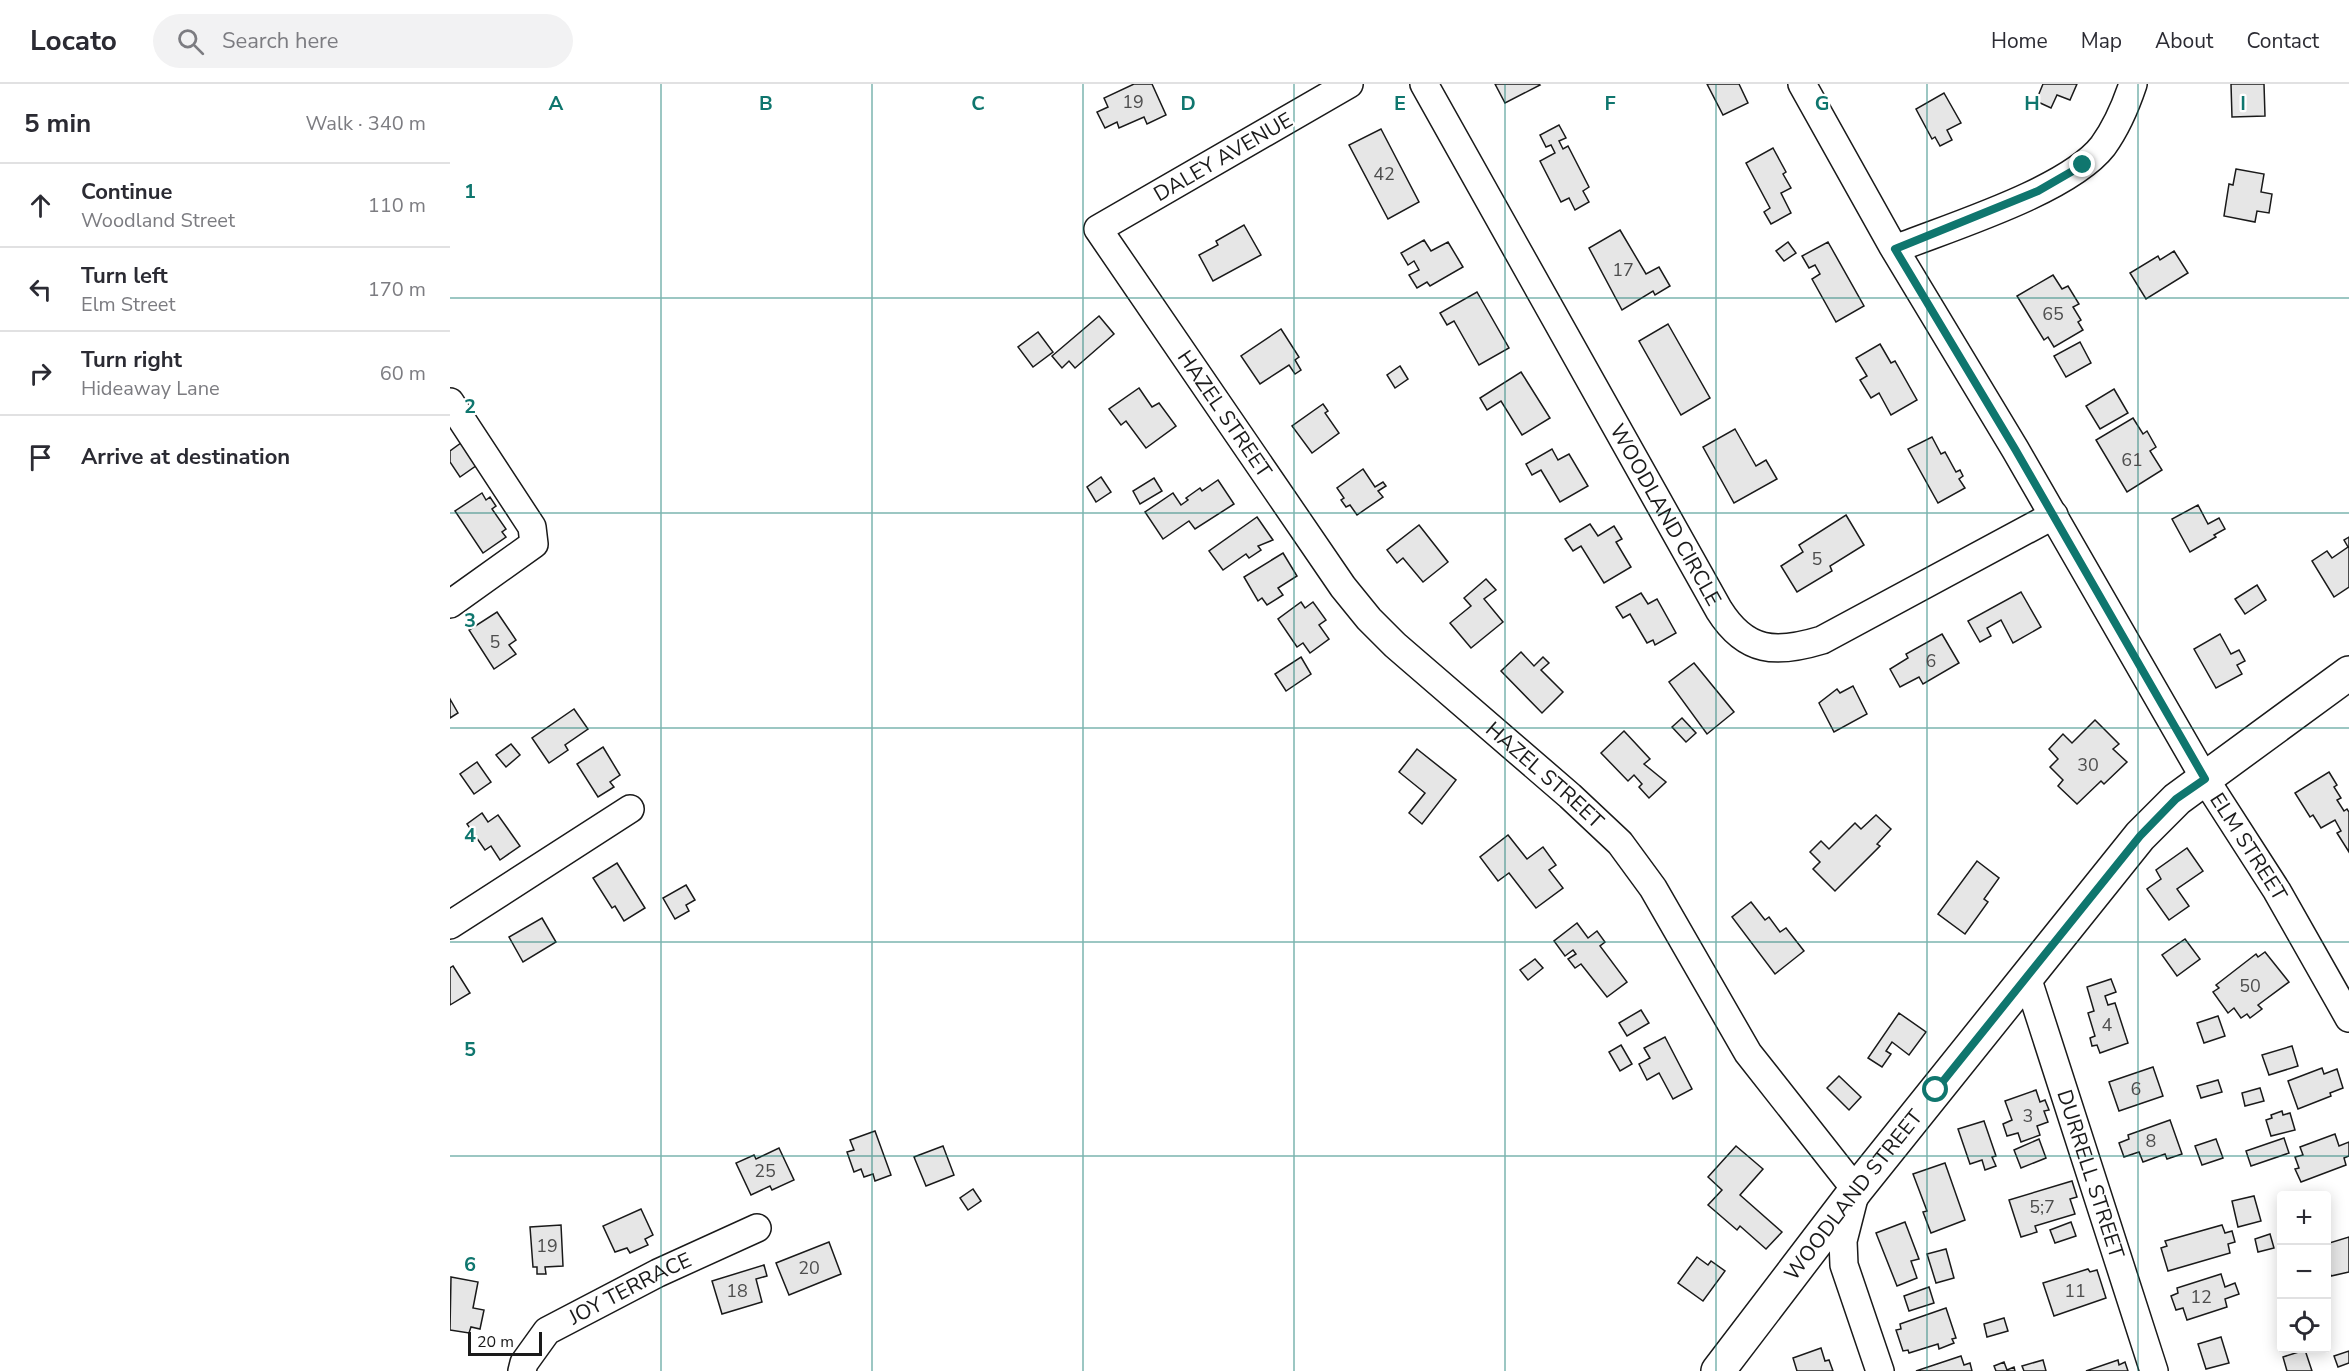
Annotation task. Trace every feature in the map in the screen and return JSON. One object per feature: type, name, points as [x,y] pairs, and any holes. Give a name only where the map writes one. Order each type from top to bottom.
[{"type":"main road","name":"WOODLAND STREET","points":[[1718,1371],[1856,1190],[2140,836],[2176,799],[2349,673]]},
{"type":"street","name":"DALEY AVENUE","points":[[1098,229],[1349,84]]},
{"type":"street","name":"WOODLAND CIRCLE","points":[[1424,84],[1719,610],[1738,635],[1753,644],[1772,649],[1822,640],[2054,515]]},
{"type":"street","name":"ELM STREET","points":[[1802,84],[1895,249],[2054,515],[2205,779],[2277,891],[2349,1018]]},
{"type":"street","points":[[1895,249],[2038,191],[2083,165],[2107,139],[2133,84]]},
{"type":"street","name":"HAZEL STREET","points":[[1098,229],[1343,587],[1369,619],[1402,652],[1598,820],[1639,866],[1748,1053],[1856,1190]]},
{"type":"street","points":[[450,402],[532,527],[534,544],[450,604]]},
{"type":"street","points":[[450,925],[630,808]]},
{"type":"street","name":"DURRELL STREET","points":[[2027,977],[2154,1371]]},
{"type":"street","points":[[1856,1190],[1843,1241],[1844,1265],[1880,1371]]},
{"type":"street","name":"JOY TERRACE","points":[[522,1371],[524,1363],[547,1331],[658,1273],[757,1228]]},
{"type":"building","points":[[1134,84],[1152,84],[1166,115],[1147,124],[1144,117],[1119,128],[1117,122],[1105,128],[1097,112],[1108,107],[1104,98]]},
{"type":"building","points":[[1495,84],[1539,84],[1540,85],[1505,103]]},
{"type":"building","points":[[1707,84],[1739,84],[1748,103],[1723,115]]},
{"type":"building","points":[[2043,84],[2077,84],[2070,100],[2057,95],[2051,108],[2036,101]]},
{"type":"building","points":[[2231,84],[2264,84],[2265,116],[2232,117]]},
{"type":"building","points":[[1944,93],[1961,123],[1947,130],[1952,140],[1940,146],[1935,137],[1932,139],[1916,109]]},
{"type":"building","points":[[1559,125],[1566,138],[1559,141],[1563,149],[1568,146],[1589,187],[1583,191],[1589,202],[1575,210],[1569,198],[1561,202],[1540,161],[1555,153],[1551,145],[1546,147],[1540,135]]},
{"type":"building","points":[[1381,129],[1419,202],[1388,219],[1349,145]]},
{"type":"building","points":[[1773,148],[1786,172],[1783,174],[1791,188],[1781,193],[1791,213],[1771,224],[1764,212],[1770,208],[1746,163]]},
{"type":"building","points":[[2236,169],[2264,174],[2261,192],[2272,194],[2269,213],[2257,211],[2255,222],[2224,216],[2229,184],[2233,185]]},
{"type":"building","points":[[1244,225],[1261,255],[1213,281],[1199,255],[1218,245],[1216,241]]},
{"type":"building","points":[[1620,230],[1646,274],[1659,267],[1670,286],[1655,295],[1653,291],[1622,310],[1589,248]]},
{"type":"building","points":[[1424,240],[1431,251],[1448,242],[1463,267],[1430,286],[1427,282],[1417,288],[1409,275],[1419,270],[1414,261],[1408,265],[1401,253]]},
{"type":"building","points":[[1788,242],[1796,253],[1784,261],[1776,251]]},
{"type":"building","points":[[1828,242],[1864,306],[1836,322],[1812,279],[1820,274],[1815,265],[1809,268],[1802,256]]},
{"type":"building","points":[[2174,251],[2188,273],[2146,299],[2130,273],[2158,256],[2160,260]]},
{"type":"building","points":[[2053,275],[2062,289],[2068,286],[2079,304],[2073,307],[2081,320],[2078,322],[2083,330],[2054,347],[2048,337],[2044,340],[2017,296]]},
{"type":"building","points":[[1477,292],[1509,348],[1479,365],[1454,321],[1447,325],[1440,313]]},
{"type":"building","points":[[1099,316],[1114,334],[1075,368],[1069,361],[1062,368],[1052,356]]},
{"type":"building","points":[[1668,324],[1710,398],[1681,415],[1639,341]]},
{"type":"building","points":[[1281,329],[1299,357],[1295,360],[1301,370],[1295,374],[1289,365],[1260,384],[1241,356]]},
{"type":"building","points":[[1038,332],[1053,352],[1033,367],[1018,347]]},
{"type":"building","points":[[2080,342],[2091,363],[2066,377],[2054,356]]},
{"type":"building","points":[[1880,344],[1891,363],[1895,361],[1917,400],[1891,415],[1879,393],[1871,398],[1860,380],[1867,376],[1856,358]]},
{"type":"building","points":[[1400,366],[1408,379],[1395,388],[1387,375]]},
{"type":"building","points":[[1521,372],[1550,418],[1522,435],[1501,401],[1487,410],[1480,398]]},
{"type":"building","points":[[1139,388],[1152,407],[1159,403],[1176,426],[1146,448],[1126,421],[1121,425],[1109,409]]},
{"type":"building","points":[[2114,389],[2128,413],[2100,429],[2086,406]]},
{"type":"building","points":[[1323,404],[1328,411],[1325,413],[1339,433],[1312,453],[1292,426]]},
{"type":"building","points":[[2133,418],[2143,434],[2147,431],[2156,447],[2150,451],[2162,470],[2127,492],[2096,440]]},
{"type":"building","points":[[1735,429],[1756,466],[1766,460],[1777,479],[1734,503],[1703,447]]},
{"type":"building","points":[[1932,437],[1941,454],[1945,452],[1956,472],[1960,470],[1963,476],[1959,479],[1965,488],[1938,503],[1908,449]]},
{"type":"building","points":[[465,440],[480,463],[460,477],[450,462],[450,451]]},
{"type":"building","points":[[1552,449],[1558,460],[1569,454],[1588,486],[1560,502],[1541,470],[1532,475],[1526,464]]},
{"type":"building","points":[[1363,469],[1375,487],[1383,482],[1386,486],[1378,491],[1383,497],[1357,515],[1350,505],[1346,507],[1341,500],[1344,498],[1337,488]]},
{"type":"building","points":[[1101,477],[1111,492],[1096,502],[1087,487]]},
{"type":"building","points":[[1154,478],[1162,491],[1140,504],[1133,491]]},
{"type":"building","points":[[1218,480],[1234,504],[1195,529],[1189,521],[1163,539],[1145,512],[1173,493],[1181,505],[1188,500],[1186,498],[1200,488],[1202,491]]},
{"type":"building","points":[[482,493],[486,500],[490,497],[496,506],[492,509],[506,529],[502,532],[506,537],[483,553],[455,511]]},
{"type":"building","points":[[2198,505],[2208,524],[2219,518],[2225,529],[2190,552],[2172,519]]},
{"type":"building","points":[[1846,515],[1864,545],[1830,566],[1832,571],[1797,592],[1781,566],[1803,552],[1799,545]]},
{"type":"building","points":[[1257,517],[1273,540],[1258,546],[1261,550],[1249,558],[1246,554],[1223,570],[1209,551]]},
{"type":"building","points":[[1590,524],[1598,536],[1614,526],[1622,539],[1616,542],[1631,567],[1604,583],[1581,546],[1573,551],[1565,539]]},
{"type":"building","points":[[1419,525],[1448,562],[1423,582],[1403,558],[1397,563],[1387,550]]},
{"type":"building","points":[[2349,537],[2349,587],[2334,597],[2312,561],[2327,551],[2332,558],[2348,547],[2344,540]]},
{"type":"building","points":[[1283,553],[1297,576],[1278,588],[1283,595],[1267,605],[1262,598],[1258,601],[1244,577]]},
{"type":"building","points":[[1486,579],[1496,590],[1484,599],[1503,622],[1471,648],[1450,623],[1471,606],[1464,598]]},
{"type":"building","points":[[2257,585],[2266,600],[2245,614],[2235,599]]},
{"type":"building","points":[[2021,592],[2041,627],[2013,643],[2001,620],[1987,628],[1991,636],[1980,642],[1968,621]]},
{"type":"building","points":[[1641,593],[1648,604],[1657,599],[1676,633],[1655,645],[1653,640],[1647,643],[1630,614],[1623,618],[1616,607]]},
{"type":"building","points":[[1301,602],[1305,608],[1313,602],[1326,620],[1319,625],[1329,639],[1310,653],[1303,643],[1297,647],[1278,619]]},
{"type":"building","points":[[497,612],[516,640],[509,645],[516,654],[494,669],[469,630]]},
{"type":"building","points":[[1942,634],[1959,663],[1923,684],[1919,677],[1900,687],[1890,669],[1908,658],[1906,654]]},
{"type":"building","points":[[2220,634],[2231,654],[2239,650],[2245,661],[2237,665],[2242,674],[2216,688],[2194,649]]},
{"type":"building","points":[[1521,652],[1534,666],[1543,657],[1549,663],[1541,670],[1563,692],[1542,713],[1501,671]]},
{"type":"building","points":[[1301,657],[1311,674],[1286,691],[1275,674]]},
{"type":"building","points":[[1694,663],[1734,712],[1707,734],[1669,682]]},
{"type":"building","points":[[1853,686],[1867,714],[1834,732],[1819,703],[1837,689],[1840,693]]},
{"type":"building","points":[[450,699],[458,713],[450,718]]},
{"type":"building","points":[[574,709],[588,729],[565,745],[568,750],[549,763],[532,738]]},
{"type":"building","points":[[1682,718],[1696,733],[1686,742],[1672,727]]},
{"type":"building","points":[[2095,720],[2119,744],[2113,749],[2127,762],[2104,784],[2101,781],[2077,804],[2058,786],[2063,780],[2050,767],[2058,759],[2049,749],[2063,734],[2072,743]]},
{"type":"building","points":[[1624,731],[1650,759],[1644,764],[1666,782],[1649,798],[1639,787],[1642,784],[1634,775],[1628,781],[1601,753]]},
{"type":"building","points":[[511,744],[520,755],[506,767],[496,755]]},
{"type":"building","points":[[603,747],[620,775],[610,782],[614,787],[598,797],[577,764]]},
{"type":"building","points":[[1417,749],[1456,780],[1422,824],[1409,813],[1425,793],[1399,772]]},
{"type":"building","points":[[477,762],[491,782],[474,794],[460,774]]},
{"type":"building","points":[[2329,772],[2337,785],[2334,787],[2341,798],[2337,800],[2344,811],[2347,809],[2349,812],[2349,852],[2337,833],[2341,831],[2335,820],[2321,828],[2313,815],[2310,817],[2295,793]]},
{"type":"building","points":[[482,813],[488,822],[498,815],[520,846],[500,860],[491,846],[485,850],[467,824]]},
{"type":"building","points":[[1876,815],[1891,829],[1877,844],[1880,846],[1835,891],[1813,869],[1820,862],[1810,852],[1821,841],[1829,849],[1855,823],[1861,829]]},
{"type":"building","points":[[1508,835],[1527,859],[1543,847],[1556,865],[1549,870],[1563,888],[1536,908],[1509,873],[1498,881],[1480,857]]},
{"type":"building","points":[[2187,848],[2203,871],[2177,889],[2189,906],[2169,920],[2147,889],[2161,879],[2156,870]]},
{"type":"building","points":[[1977,861],[1999,878],[1984,899],[1988,902],[1965,934],[1938,914]]},
{"type":"building","points":[[617,863],[645,908],[624,921],[615,906],[612,908],[593,878]]},
{"type":"building","points":[[686,885],[695,900],[686,905],[689,911],[675,919],[663,898]]},
{"type":"building","points":[[1751,902],[1765,920],[1769,917],[1780,932],[1786,928],[1804,951],[1775,974],[1732,917]]},
{"type":"building","points":[[542,918],[556,942],[523,962],[509,937]]},
{"type":"building","points":[[1577,923],[1588,938],[1597,931],[1605,942],[1600,946],[1627,982],[1607,997],[1581,964],[1575,968],[1568,959],[1576,954],[1573,950],[1565,956],[1554,941]]},
{"type":"building","points":[[2185,939],[2200,959],[2177,976],[2162,955]]},
{"type":"building","points":[[2265,952],[2289,982],[2258,1005],[2262,1009],[2250,1018],[2247,1014],[2241,1018],[2234,1008],[2228,1013],[2213,992],[2219,988],[2216,985],[2256,954],[2258,957]]},
{"type":"building","points":[[1535,959],[1543,968],[1528,980],[1520,970]]},
{"type":"building","points":[[453,966],[470,993],[450,1005],[450,968]]},
{"type":"building","points":[[2111,979],[2116,992],[2105,996],[2108,1005],[2115,1003],[2128,1043],[2100,1053],[2097,1045],[2092,1046],[2090,1038],[2095,1036],[2088,1013],[2094,1011],[2087,987]]},
{"type":"building","points":[[1641,1010],[1649,1023],[1627,1036],[1619,1023]]},
{"type":"building","points":[[1899,1013],[1926,1032],[1909,1055],[1892,1042],[1886,1051],[1891,1054],[1882,1067],[1868,1058]]},
{"type":"building","points":[[2218,1016],[2225,1036],[2204,1043],[2197,1023]]},
{"type":"building","points":[[1665,1037],[1692,1089],[1673,1099],[1659,1073],[1647,1080],[1639,1064],[1650,1058],[1644,1048]]},
{"type":"building","points":[[1621,1045],[1632,1064],[1620,1071],[1609,1052]]},
{"type":"building","points":[[2292,1046],[2298,1066],[2269,1075],[2262,1055]]},
{"type":"building","points":[[2153,1067],[2163,1096],[2119,1111],[2109,1082]]},
{"type":"building","points":[[2322,1068],[2324,1074],[2337,1069],[2343,1088],[2330,1093],[2331,1096],[2298,1109],[2288,1081]]},
{"type":"building","points":[[1839,1076],[1861,1097],[1849,1110],[1827,1088]]},
{"type":"building","points":[[2218,1080],[2222,1092],[2201,1098],[2197,1086]]},
{"type":"building","points":[[2260,1088],[2264,1101],[2245,1106],[2242,1093]]},
{"type":"building","points":[[2036,1090],[2040,1102],[2045,1100],[2049,1110],[2044,1111],[2048,1122],[2037,1126],[2040,1135],[2021,1142],[2018,1133],[2007,1136],[2003,1124],[2012,1120],[2005,1101]]},
{"type":"building","points":[[2282,1111],[2283,1115],[2290,1113],[2295,1130],[2271,1136],[2266,1120],[2272,1118],[2271,1115]]},
{"type":"building","points":[[2170,1120],[2182,1154],[2167,1159],[2165,1154],[2143,1162],[2139,1152],[2124,1157],[2119,1143],[2129,1139],[2128,1135]]},
{"type":"building","points":[[1984,1121],[1996,1156],[1992,1157],[1996,1166],[1985,1170],[1982,1160],[1970,1164],[1958,1129]]},
{"type":"building","points":[[875,1131],[891,1175],[875,1181],[873,1174],[864,1177],[861,1169],[854,1172],[847,1152],[854,1150],[850,1140]]},
{"type":"building","points":[[2335,1134],[2339,1146],[2349,1142],[2349,1156],[2344,1158],[2346,1165],[2301,1182],[2295,1169],[2299,1168],[2295,1157],[2303,1155],[2300,1147]]},
{"type":"building","points":[[2284,1138],[2289,1153],[2251,1166],[2246,1151]]},
{"type":"building","points":[[2039,1139],[2046,1158],[2021,1168],[2014,1150]]},
{"type":"building","points":[[2216,1139],[2223,1158],[2202,1165],[2195,1146]]},
{"type":"building","points":[[943,1146],[954,1175],[926,1186],[914,1157]]},
{"type":"building","points":[[1736,1146],[1763,1169],[1740,1195],[1782,1232],[1766,1249],[1740,1226],[1737,1230],[1708,1205],[1722,1190],[1708,1177]]},
{"type":"building","points":[[779,1148],[794,1180],[772,1190],[770,1186],[751,1195],[736,1163],[754,1155],[756,1159]]},
{"type":"building","points":[[1945,1163],[1965,1220],[1931,1233],[1923,1212],[1927,1211],[1913,1174]]},
{"type":"building","points":[[2072,1181],[2077,1197],[2070,1199],[2075,1214],[2035,1226],[2037,1232],[2021,1237],[2009,1200]]},
{"type":"building","points":[[973,1189],[981,1201],[968,1210],[960,1198]]},
{"type":"building","points":[[2254,1196],[2261,1221],[2238,1227],[2232,1201]]},
{"type":"building","points":[[641,1209],[653,1235],[645,1239],[648,1245],[630,1253],[627,1248],[615,1252],[603,1226]]},
{"type":"building","points":[[1905,1222],[1919,1259],[1911,1261],[1917,1278],[1897,1286],[1876,1233]]},
{"type":"building","points":[[2071,1222],[2076,1236],[2055,1243],[2050,1230]]},
{"type":"building","points":[[561,1225],[563,1266],[545,1267],[546,1274],[537,1274],[537,1267],[533,1267],[530,1227]]},
{"type":"building","points":[[2222,1225],[2225,1233],[2232,1231],[2235,1242],[2228,1244],[2230,1253],[2168,1271],[2161,1248],[2167,1246],[2165,1241]]},
{"type":"building","points":[[2270,1234],[2274,1248],[2258,1252],[2255,1239]]},
{"type":"building","points":[[2349,1237],[2349,1272],[2331,1276],[2331,1242]]},
{"type":"building","points":[[829,1242],[841,1274],[789,1295],[776,1263]]},
{"type":"building","points":[[1946,1249],[1954,1278],[1936,1283],[1927,1254]]},
{"type":"building","points":[[1697,1257],[1708,1265],[1711,1261],[1725,1271],[1703,1301],[1678,1283]]},
{"type":"building","points":[[764,1265],[767,1276],[756,1279],[762,1302],[722,1314],[712,1281]]},
{"type":"building","points":[[2088,1269],[2090,1272],[2097,1270],[2106,1298],[2054,1316],[2043,1283]]},
{"type":"building","points":[[2221,1274],[2225,1287],[2235,1283],[2239,1294],[2225,1299],[2227,1307],[2187,1320],[2183,1308],[2176,1310],[2171,1296],[2178,1293],[2177,1288]]},
{"type":"building","points":[[451,1277],[478,1282],[473,1308],[484,1310],[480,1329],[471,1327],[469,1333],[450,1330]]},
{"type":"building","points":[[1929,1287],[1934,1303],[1909,1311],[1904,1296]]},
{"type":"building","points":[[1946,1308],[1956,1338],[1952,1339],[1954,1343],[1939,1349],[1938,1344],[1909,1353],[1908,1350],[1903,1351],[1896,1330],[1901,1329],[1900,1324]]},
{"type":"building","points":[[2004,1318],[2008,1331],[1987,1337],[1984,1324]]},
{"type":"building","points":[[2221,1337],[2229,1363],[2206,1369],[2198,1344]]},
{"type":"building","points":[[1821,1348],[1825,1361],[1829,1360],[1833,1371],[1797,1371],[1793,1358]]},
{"type":"building","points":[[2349,1351],[2349,1363],[2338,1367],[2334,1356]]},
{"type":"building","points":[[2306,1353],[2312,1371],[2287,1371],[2283,1357]]},
{"type":"building","points":[[1961,1356],[1964,1365],[1970,1363],[1972,1371],[1916,1371]]},
{"type":"building","points":[[2043,1360],[2046,1371],[2024,1371],[2022,1366]]},
{"type":"building","points":[[2118,1360],[2119,1365],[2125,1362],[2128,1371],[2086,1371]]},
{"type":"building","points":[[2004,1362],[2007,1370],[2014,1367],[2015,1371],[1996,1371],[1994,1366]]},
{"type":"route","points":[[1936,1090],[2140,836],[2176,799],[2205,779],[2015,449],[1895,249],[2038,191],[2062,180],[2083,165]]}]
